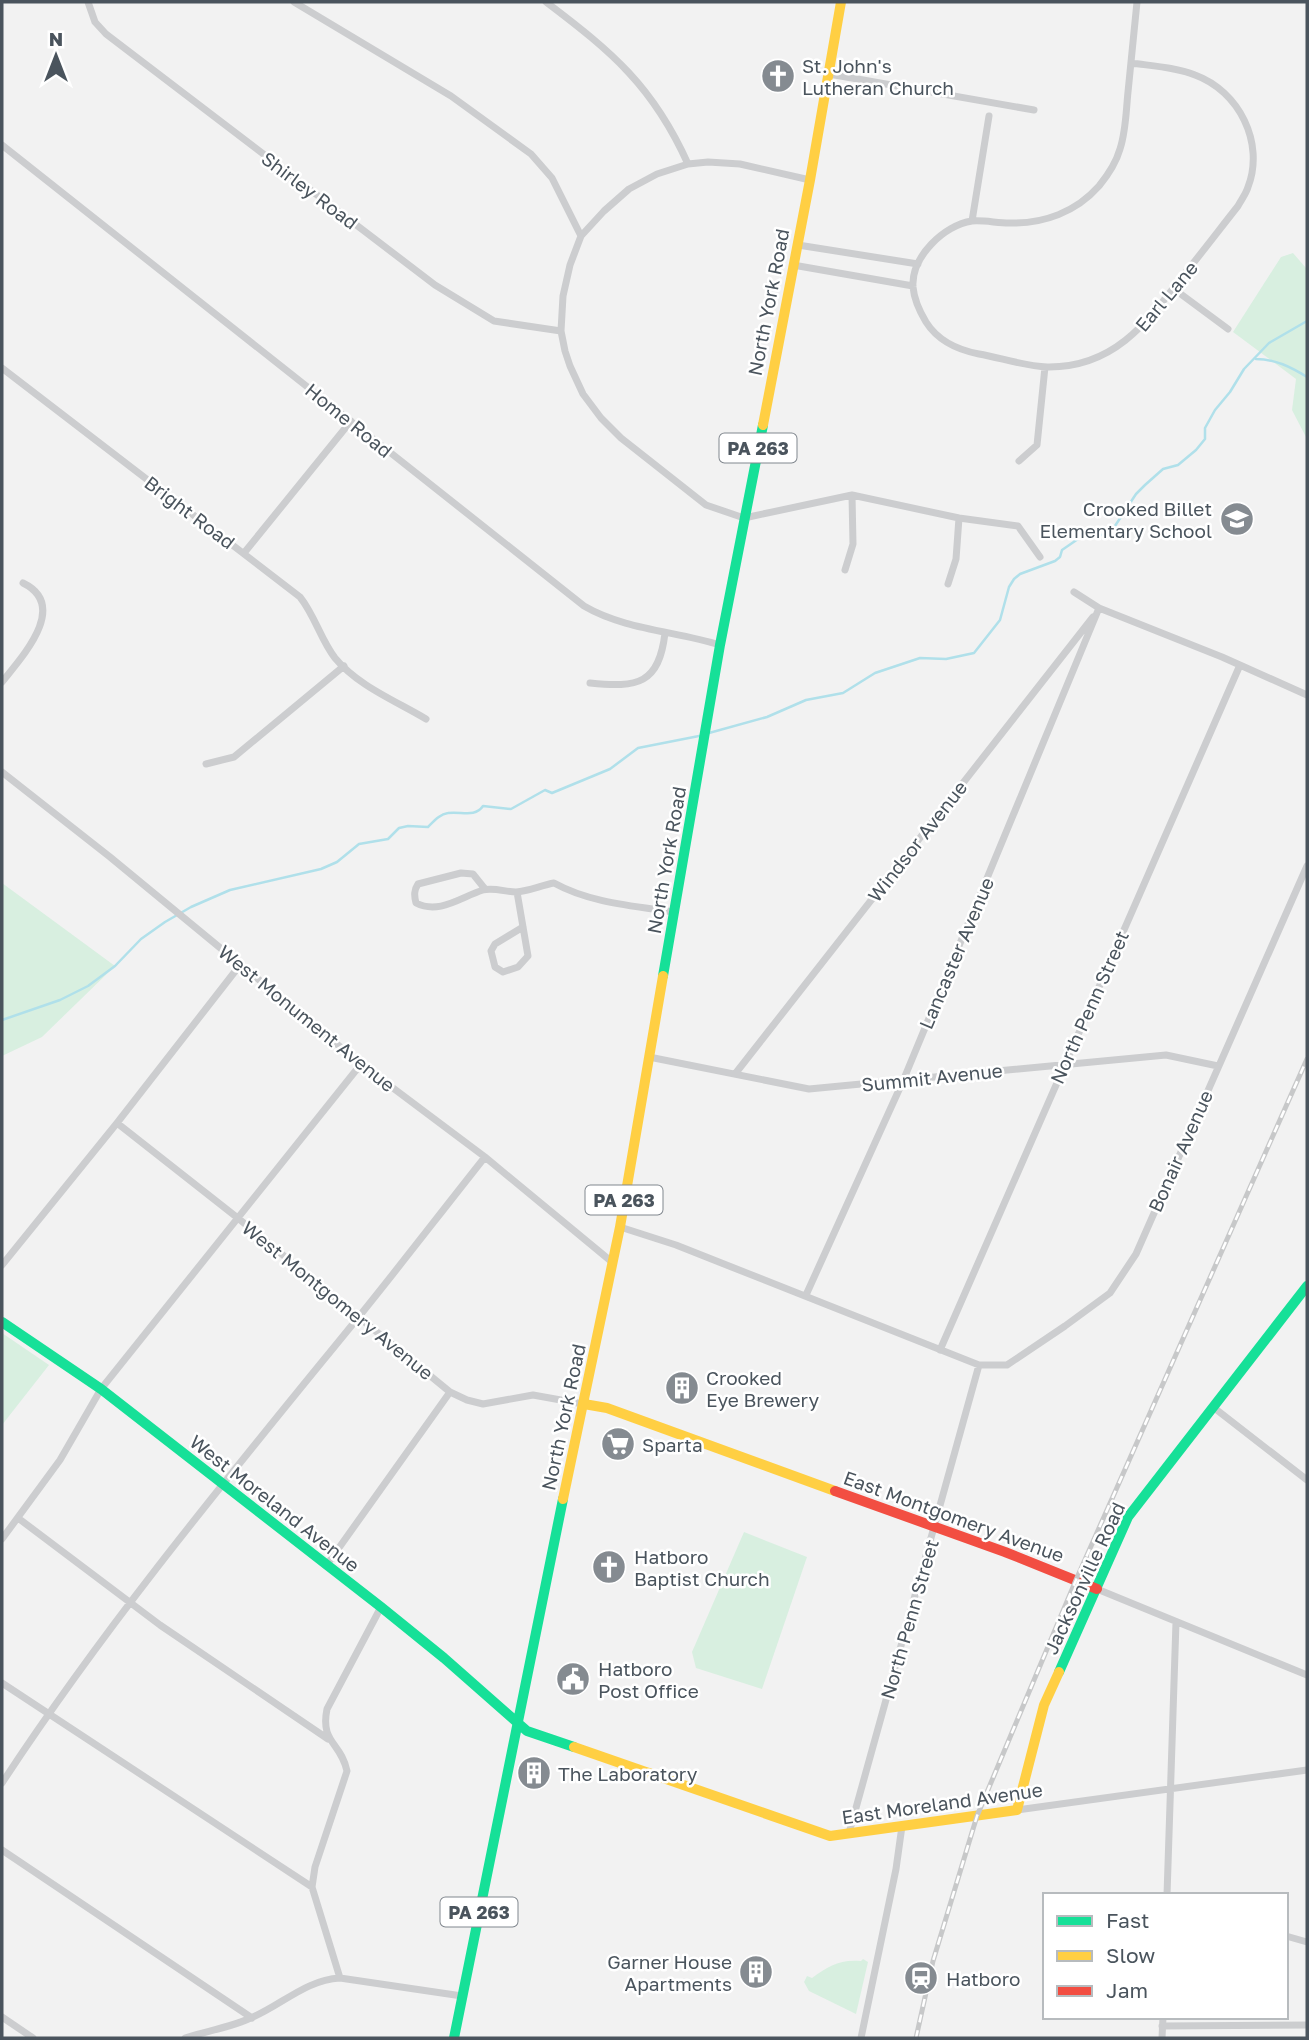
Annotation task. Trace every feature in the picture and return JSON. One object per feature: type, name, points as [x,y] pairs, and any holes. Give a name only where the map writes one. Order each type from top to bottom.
[{"type":"main road","name":"North York Road","points":[[517,1722],[620,1227],[720,645],[810,180],[841,2]]},
{"type":"main road","name":"Jacksonville Road","points":[[1017,1810],[1044,1705],[1128,1517],[1307,1286]]},
{"type":"main road","name":"West Moreland Avenue","points":[[2,1322],[101,1389],[381,1607],[517,1722]]},
{"type":"main road","name":"East Montgomery Avenue","points":[[584,1404],[607,1408],[1097,1589]]},
{"type":"main road","name":"East Moreland Avenue","points":[[517,1722],[527,1731],[830,1836],[1017,1810]]},
{"type":"main road","name":"PA 263","points":[[454,2038],[517,1722]]},
{"type":"street","name":"Shirley Road","points":[[88,2],[91,15],[106,34],[435,285],[495,321],[561,331]]},
{"type":"street","points":[[294,2],[451,96],[531,154],[552,178],[581,236]]},
{"type":"street","points":[[546,2],[586,32],[629,71],[668,124],[688,164]]},
{"type":"street","points":[[792,264],[913,286],[918,264],[927,249],[954,227],[972,221],[1033,223],[1070,210],[1087,199],[1112,168],[1125,132],[1137,2]]},
{"type":"street","name":"Earl Lane","points":[[913,286],[926,323],[938,337],[966,352],[1045,367],[1088,360],[1115,348],[1140,330],[1238,206],[1248,186],[1253,165],[1247,123],[1219,88],[1186,72],[1131,62]]},
{"type":"street","points":[[829,74],[1034,110]]},
{"type":"street","points":[[972,221],[989,116]]},
{"type":"street","name":"Home Road","points":[[2,145],[584,606],[597,614],[720,645]]},
{"type":"street","points":[[810,180],[740,164],[688,164],[657,174],[629,189],[604,211],[581,236],[570,265],[563,296],[561,331],[570,366],[583,394],[621,439],[706,505],[744,519],[852,495],[960,518],[1018,526],[1040,557]]},
{"type":"street","points":[[796,244],[918,264]]},
{"type":"street","points":[[1174,289],[1228,329]]},
{"type":"street","points":[[1019,461],[1037,445],[1045,367]]},
{"type":"street","name":"Bright Road","points":[[2,368],[244,553],[351,421]]},
{"type":"street","points":[[845,570],[853,544],[852,495]]},
{"type":"street","points":[[948,584],[956,559],[960,518]]},
{"type":"street","points":[[244,553],[300,597],[310,609],[335,658],[358,679],[426,719]]},
{"type":"street","points":[[2,682],[27,652],[41,622],[42,602],[38,594],[23,583]]},
{"type":"street","points":[[1074,592],[1099,608],[1307,695]]},
{"type":"street","name":"Windsor Avenue","points":[[735,1074],[1099,608]]},
{"type":"street","name":"Lancaster Avenue","points":[[806,1295],[902,1081],[1099,608]]},
{"type":"street","points":[[590,683],[625,684],[641,681],[649,676],[659,662],[665,633]]},
{"type":"street","name":"North Penn Street","points":[[940,1350],[1240,665]]},
{"type":"street","points":[[206,764],[234,757],[344,666]]},
{"type":"street","name":"West Monument Avenue","points":[[2,772],[361,1063],[485,1157],[612,1263]]},
{"type":"street","name":"Bonair Avenue","points":[[979,1365],[1007,1365],[1110,1293],[1136,1254],[1307,866]]},
{"type":"street","points":[[485,889],[472,874],[461,873],[418,884],[414,897],[416,903],[422,906],[436,907],[466,899],[485,889],[517,892],[554,883],[591,898],[675,913]]},
{"type":"street","points":[[517,892],[528,956],[518,967],[503,972],[495,967],[491,951],[495,944],[523,927]]},
{"type":"street","points":[[2,1265],[240,965]]},
{"type":"street","name":"Summit Avenue","points":[[648,1057],[809,1089],[1166,1055],[1218,1066]]},
{"type":"street","points":[[2,1539],[60,1460],[101,1389],[361,1063]]},
{"type":"street","name":"West Montgomery Avenue","points":[[117,1123],[450,1392],[483,1404],[533,1395],[584,1404]]},
{"type":"street","points":[[2,1783],[48,1713],[130,1603],[222,1484],[485,1157]]},
{"type":"street","points":[[620,1227],[656,1237],[979,1365]]},
{"type":"street","name":"North Penn Street","points":[[849,1833],[979,1365]]},
{"type":"street","points":[[326,1566],[450,1392]]},
{"type":"street","points":[[1213,1407],[1307,1480]]},
{"type":"street","points":[[18,1518],[130,1603],[328,1739],[345,1759],[347,1771],[315,1867],[312,1887],[340,1978]]},
{"type":"street","name":"East Montgomery Avenue","points":[[1097,1589],[1307,1675]]},
{"type":"street","points":[[328,1739],[325,1722],[327,1709],[381,1607]]},
{"type":"street","points":[[1167,1893],[1176,1622]]},
{"type":"street","points":[[2,1683],[312,1887]]},
{"type":"street","name":"East Moreland Avenue","points":[[1017,1810],[1307,1770]]},
{"type":"street","points":[[861,2038],[902,1838],[902,1826]]},
{"type":"street","points":[[2,1850],[252,2018]]},
{"type":"street","points":[[1288,1937],[1307,1942]]},
{"type":"street","points":[[185,2038],[252,2018],[312,1983],[326,1979],[340,1978],[462,1996]]},
{"type":"street","points":[[2,2017],[33,2038]]},
{"type":"street","points":[[1162,2038],[1163,2019]]},
{"type":"street","points":[[1162,2026],[1307,2025]]},
{"type":"green space","points":[[1293,253],[1306,268],[1307,279],[1307,439],[1292,410],[1296,379],[1233,332],[1281,257]]},
{"type":"green space","points":[[2,883],[115,966],[42,1037],[2,1056]]},
{"type":"green space","points":[[2,1333],[49,1365],[2,1425]]},
{"type":"green space","points":[[744,1532],[807,1557],[762,1689],[696,1668],[692,1652]]},
{"type":"green space","points":[[863,1959],[868,1962],[856,2014],[809,1991],[804,1982],[807,1976],[812,1978],[835,1964]]},
{"type":"waterway","points":[[709,733],[767,717],[806,700],[843,693],[875,673],[920,658],[946,659],[974,653],[1000,620],[1009,587],[1014,579],[1020,574],[1055,561],[1062,550],[1078,539],[1111,532],[1145,485],[1163,469],[1178,465],[1205,439],[1205,428],[1215,410],[1244,369],[1269,343],[1307,321]]},
{"type":"waterway","points":[[1256,359],[1283,364],[1307,377]]},
{"type":"waterway","points":[[2,1020],[60,1000],[88,986],[115,966],[141,939],[165,922],[230,890],[321,869],[337,862],[359,844],[388,839],[399,828],[428,827],[445,814],[472,813],[483,806],[511,809],[545,790],[552,793],[610,769],[638,748],[699,736]]},
{"type":"railway","points":[[916,2038],[933,1961],[977,1816],[1076,1580],[1307,1059]]},
{"type":"traffic: fast","points":[[663,976],[720,645],[763,425]]},
{"type":"traffic: fast","points":[[1059,1672],[1128,1517],[1307,1286]]},
{"type":"traffic: fast","points":[[2,1322],[101,1389],[381,1607],[527,1731],[574,1747]]},
{"type":"traffic: fast","points":[[454,2038],[563,1499]]},
{"type":"traffic: slow","points":[[763,425],[841,2]]},
{"type":"traffic: slow","points":[[563,1499],[620,1227],[663,976]]},
{"type":"traffic: slow","points":[[584,1404],[607,1408],[835,1491]]},
{"type":"traffic: slow","points":[[574,1747],[830,1836],[1017,1810],[1044,1705],[1059,1672]]},
{"type":"traffic: jam","points":[[835,1491],[1005,1552],[1097,1589]]},
{"type":"place","name":"St. John's Lutheran Church","points":[[778,76]]},
{"type":"place","name":"Crooked Billet Elementary School","points":[[1237,519]]},
{"type":"place","name":"Crooked Eye Brewery","points":[[682,1388]]},
{"type":"place","name":"Sparta","points":[[618,1444]]},
{"type":"place","name":"Hatboro Baptist Church","points":[[609,1567]]},
{"type":"place","name":"Hatboro Post Office","points":[[573,1679]]},
{"type":"place","name":"The Laboratory","points":[[534,1773]]},
{"type":"place","name":"Garner House Apartments","points":[[756,1972]]},
{"type":"place","name":"Hatboro","points":[[921,1978]]}]
